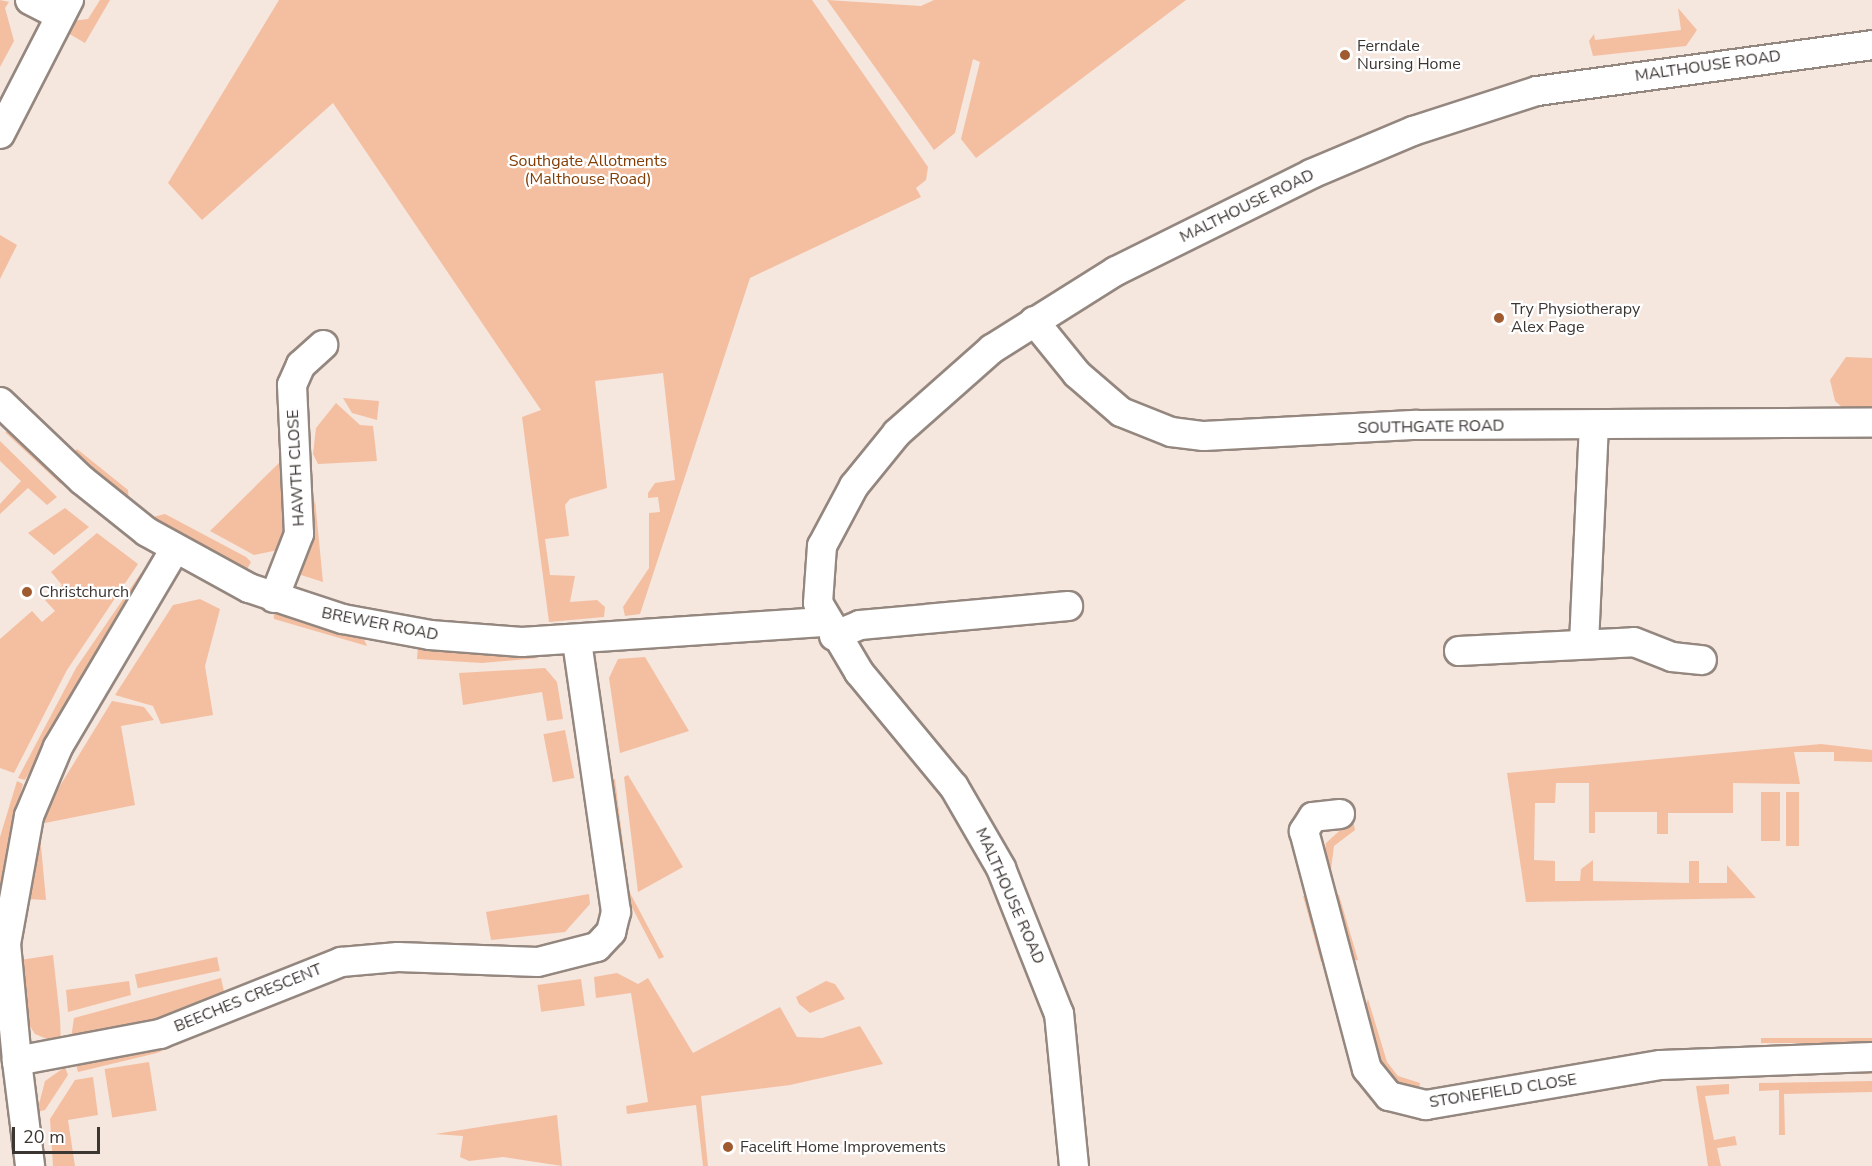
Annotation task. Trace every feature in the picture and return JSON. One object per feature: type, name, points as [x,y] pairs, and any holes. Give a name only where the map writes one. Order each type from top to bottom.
[{"type":"street","points":[[0,134],[64,8],[30,0]]},
{"type":"street","name":"MALTHOUSE ROAD","points":[[1074,1166],[1059,1014],[1001,868],[954,787],[830,629],[818,603],[817,565],[829,528],[854,486],[951,382],[1034,321],[1209,222],[1413,131],[1494,102],[1589,82],[1872,45]]},
{"type":"street","name":"SOUTHGATE ROAD","points":[[1034,321],[1098,396],[1121,412],[1171,432],[1240,437],[1418,425],[1872,423]]},
{"type":"street","name":"HAWTH CLOSE","points":[[274,598],[299,534],[292,385],[301,365],[323,345]]},
{"type":"street","name":"BREWER ROAD","points":[[0,402],[102,499],[175,549],[274,598],[343,619],[430,635],[577,640],[830,629]]},
{"type":"street","points":[[1584,644],[1594,425]]},
{"type":"street","points":[[30,1166],[6,944],[29,816],[57,747],[175,549]]},
{"type":"street","points":[[830,629],[1068,606]]},
{"type":"street","name":"BEECHES CRESCENT","points":[[17,1060],[160,1034],[341,962],[398,957],[538,962],[597,947],[611,932],[616,912],[577,640]]},
{"type":"street","points":[[1460,651],[1647,643],[1672,657],[1702,660]]},
{"type":"street","name":"STONEFIELD CLOSE","points":[[1340,814],[1309,819],[1305,837],[1367,1069],[1389,1096],[1426,1105],[1670,1064],[1872,1057]]},
{"type":"green space","points":[[0,0],[9,2],[5,8],[14,41],[0,67]]},
{"type":"green space","points":[[100,0],[110,0],[85,43],[66,32],[71,21],[88,19]]},
{"type":"green space","name":"Southgate Allotments (Malthouse Road)","points":[[279,0],[812,0],[928,167],[926,180],[916,188],[921,197],[750,278],[640,614],[625,616],[623,607],[649,568],[649,513],[660,512],[658,497],[648,498],[648,493],[655,483],[675,480],[663,373],[595,381],[607,488],[570,499],[565,505],[569,536],[545,539],[550,575],[575,576],[570,602],[597,600],[605,607],[604,617],[549,622],[522,417],[541,410],[333,103],[202,220],[168,183]]},
{"type":"green space","points":[[827,0],[921,6],[934,0],[1186,0],[976,158],[961,139],[980,62],[973,59],[955,133],[934,150]]},
{"type":"green space","points":[[1678,8],[1697,30],[1686,46],[1593,56],[1589,41],[1594,34],[1595,40],[1681,30]]},
{"type":"green space","points":[[0,235],[17,245],[0,279]]},
{"type":"green space","points":[[1846,357],[1872,358],[1872,407],[1842,407],[1835,401],[1830,380]]},
{"type":"green space","points":[[343,398],[379,401],[377,420],[352,413]]},
{"type":"green space","points":[[336,403],[360,425],[373,426],[377,461],[318,464],[313,454],[316,428]]},
{"type":"green space","points":[[9,429],[64,480],[60,484],[6,433]]},
{"type":"green space","points":[[0,441],[57,497],[47,505],[28,488],[0,514],[0,504],[21,481],[0,461]]},
{"type":"green space","points":[[77,449],[128,490],[129,502],[71,456]]},
{"type":"green space","points":[[282,460],[285,521],[278,550],[254,555],[210,531]]},
{"type":"green space","points":[[315,500],[323,582],[301,575]]},
{"type":"green space","points":[[65,508],[89,527],[54,555],[28,533]]},
{"type":"green space","points":[[165,514],[246,557],[251,562],[245,573],[149,518]]},
{"type":"green space","points":[[97,533],[138,564],[67,670],[14,773],[0,768],[0,639],[32,611],[42,622],[55,611],[45,600],[62,585],[51,572]]},
{"type":"green space","points":[[141,573],[145,576],[25,780],[18,778],[76,668]]},
{"type":"green space","points":[[200,599],[220,609],[205,666],[213,715],[161,724],[153,706],[115,695],[173,605]]},
{"type":"green space","points":[[273,607],[362,635],[367,646],[274,619]]},
{"type":"green space","points":[[418,645],[536,654],[538,658],[482,663],[417,659]]},
{"type":"green space","points":[[645,657],[689,731],[620,753],[609,678],[618,659]]},
{"type":"green space","points":[[545,668],[557,682],[563,719],[547,721],[542,692],[463,705],[459,673]]},
{"type":"green space","points":[[112,701],[144,707],[154,720],[121,726],[135,805],[45,823],[44,812]]},
{"type":"green space","points":[[565,730],[574,778],[553,782],[543,734]]},
{"type":"green space","points":[[1821,744],[1872,750],[1872,762],[1834,761],[1834,752],[1794,752],[1800,784],[1733,783],[1733,813],[1668,813],[1668,834],[1657,834],[1657,812],[1595,812],[1595,833],[1589,833],[1589,783],[1556,783],[1555,803],[1535,803],[1534,860],[1555,861],[1555,881],[1580,881],[1581,869],[1593,860],[1593,881],[1689,883],[1689,861],[1699,861],[1699,883],[1727,883],[1727,865],[1756,898],[1526,902],[1507,773]]},
{"type":"green space","points":[[628,775],[683,867],[638,892],[624,777]]},
{"type":"green space","points":[[615,779],[629,891],[664,957],[659,959],[625,894],[610,780]]},
{"type":"green space","points":[[17,781],[23,784],[10,831],[0,906],[0,837]]},
{"type":"green space","points":[[1761,792],[1780,792],[1780,841],[1761,841]]},
{"type":"green space","points":[[1786,792],[1799,792],[1799,846],[1786,846]]},
{"type":"green space","points":[[1350,803],[1355,830],[1334,846],[1331,869],[1323,870],[1326,843],[1347,824],[1345,810]]},
{"type":"green space","points":[[40,836],[46,900],[26,899],[32,871]]},
{"type":"green space","points":[[589,894],[590,904],[565,932],[491,940],[486,912]]},
{"type":"green space","points":[[1310,895],[1329,961],[1321,962],[1303,896]]},
{"type":"green space","points":[[1339,895],[1358,960],[1350,961],[1332,896]]},
{"type":"green space","points":[[53,955],[61,1045],[35,1034],[27,1022],[20,960]]},
{"type":"green space","points":[[217,957],[220,971],[138,988],[135,974]]},
{"type":"green space","points":[[617,973],[638,984],[648,978],[693,1053],[780,1007],[797,1037],[822,1038],[860,1026],[883,1064],[790,1085],[701,1096],[708,1166],[703,1166],[696,1105],[627,1114],[626,1106],[648,1102],[631,993],[596,998],[594,977]]},
{"type":"green space","points":[[221,978],[225,996],[182,1015],[70,1045],[74,1018]]},
{"type":"green space","points":[[581,979],[585,1006],[541,1012],[537,985]]},
{"type":"green space","points":[[129,981],[131,995],[68,1012],[66,990]]},
{"type":"green space","points":[[826,981],[835,984],[845,999],[810,1013],[799,1004],[796,997]]},
{"type":"green space","points":[[1368,999],[1387,1062],[1398,1076],[1420,1083],[1419,1091],[1397,1083],[1381,1066],[1365,1007]]},
{"type":"green space","points":[[186,1035],[188,1040],[157,1053],[78,1072],[76,1064]]},
{"type":"green space","points":[[1761,1038],[1872,1038],[1872,1043],[1761,1043]]},
{"type":"green space","points":[[149,1062],[157,1110],[112,1117],[105,1069]]},
{"type":"green space","points":[[1767,1066],[1872,1066],[1872,1074],[1767,1074]]},
{"type":"green space","points":[[65,1067],[68,1075],[45,1110],[37,1112],[45,1081]]},
{"type":"green space","points":[[93,1077],[98,1115],[68,1120],[75,1166],[53,1166],[50,1119],[75,1080]]},
{"type":"green space","points":[[1872,1081],[1872,1092],[1784,1094],[1785,1135],[1779,1135],[1779,1090],[1759,1091],[1759,1083]]},
{"type":"green space","points":[[1729,1084],[1729,1094],[1705,1096],[1714,1140],[1735,1136],[1737,1145],[1717,1148],[1721,1166],[1708,1166],[1696,1086]]},
{"type":"green space","points":[[557,1115],[562,1166],[503,1157],[469,1161],[460,1157],[463,1136],[435,1134]]},
{"type":"place","name":"Ferndale Nursing Home","points":[[1345,55]]},
{"type":"place","name":"Try Physiotherapy Alex Page","points":[[1499,318]]},
{"type":"place","name":"Christchurch","points":[[27,592]]},
{"type":"place","name":"Facelift Home Improvements","points":[[728,1147]]}]
